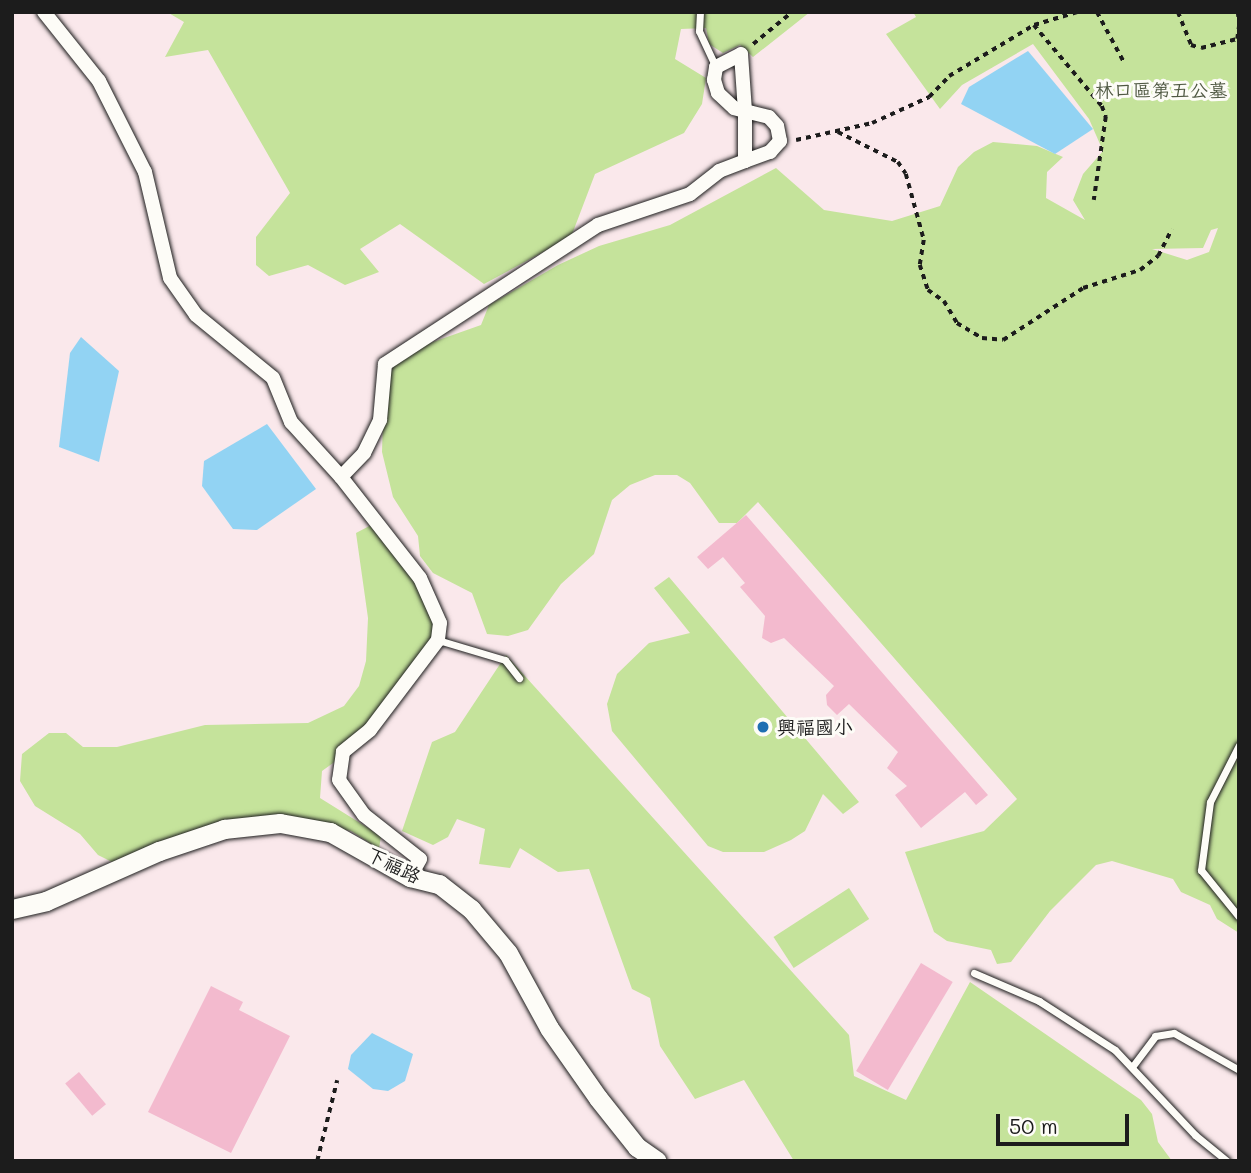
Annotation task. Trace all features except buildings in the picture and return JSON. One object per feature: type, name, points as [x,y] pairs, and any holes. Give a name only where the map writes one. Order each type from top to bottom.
[{"type":"main road","name":"下福路","points":[[12,909],[46,901],[224,829],[280,824],[330,832],[410,877],[439,884],[490,929],[576,1068],[625,1134],[657,1161]]},
{"type":"street","points":[[44,12],[99,81],[145,172],[170,278],[195,316],[274,378],[290,422],[341,477],[420,578],[440,623],[438,640],[370,730],[344,752],[339,780],[364,815],[420,859],[410,877]]},
{"type":"street","points":[[341,477],[364,453],[380,421],[385,364],[598,225],[690,194],[719,172],[770,152],[780,141],[777,126],[769,117],[745,111],[734,108],[718,93],[716,67],[741,54],[745,111],[745,161]]},
{"type":"lane","points":[[700,12],[699,31],[716,67]]},
{"type":"lane","points":[[438,640],[505,660],[519,678]]},
{"type":"lane","points":[[1239,746],[1210,802],[1201,870],[1239,918]]},
{"type":"lane","points":[[974,973],[1039,1001],[1115,1050],[1195,1135],[1227,1161]]},
{"type":"lane","points":[[1132,1067],[1155,1036],[1174,1034],[1239,1070]]},
{"type":"path","points":[[741,54],[792,12]]},
{"type":"path","points":[[780,141],[838,132],[872,123],[929,97],[949,76],[1034,25],[1077,12]]},
{"type":"path","points":[[1097,12],[1125,64]]},
{"type":"path","points":[[1178,12],[1191,45],[1201,48],[1238,40],[1238,12]]},
{"type":"path","points":[[1034,25],[1106,117],[1094,200]]},
{"type":"path","points":[[838,132],[898,162],[906,174],[924,240],[920,265],[928,290],[944,301],[957,323],[982,338],[1003,340],[1083,288],[1140,270],[1158,256],[1172,229]]},
{"type":"path","points":[[317,1161],[337,1080]]},
{"type":"green space","points":[[167,12],[810,12],[753,57],[740,45],[723,53],[709,44],[706,28],[681,29],[675,59],[706,78],[702,104],[684,133],[595,174],[571,237],[484,284],[400,224],[360,249],[379,272],[345,285],[308,265],[269,276],[256,265],[256,237],[290,193],[208,50],[165,57],[184,22]]},
{"type":"green space","name":"林口區第五公墓","points":[[913,12],[1239,12],[1239,933],[1217,919],[1210,905],[1181,892],[1173,879],[1112,861],[1096,865],[1050,911],[1011,962],[997,964],[991,950],[947,941],[934,932],[905,852],[984,831],[1017,799],[758,502],[737,523],[719,523],[690,483],[677,475],[655,475],[630,485],[612,500],[594,554],[561,584],[528,630],[508,636],[487,634],[472,593],[433,573],[420,556],[418,536],[393,497],[382,452],[384,386],[394,365],[413,349],[481,325],[489,305],[558,265],[599,246],[670,225],[776,168],[824,210],[892,221],[940,206],[958,167],[974,152],[993,142],[1037,146],[1063,157],[1047,172],[1046,198],[1085,220],[1073,200],[1083,174],[1103,151],[1089,119],[1033,44],[962,85],[940,109],[886,34],[916,17]],"holes":[[[1218,228],[1209,252],[1187,260],[1152,249],[1203,248],[1211,230]]]},
{"type":"green space","points":[[375,523],[443,616],[440,637],[372,735],[322,771],[320,798],[381,836],[379,849],[351,831],[298,820],[116,864],[98,855],[80,834],[35,806],[20,781],[22,754],[49,733],[66,733],[83,747],[117,747],[205,725],[308,723],[344,706],[359,686],[366,661],[368,618],[356,533]]},
{"type":"green space","points":[[669,577],[859,802],[843,814],[823,794],[805,831],[764,852],[723,852],[708,846],[612,731],[607,704],[617,674],[649,643],[690,633],[654,588]]},
{"type":"green space","points":[[506,655],[849,1035],[854,1076],[906,1100],[970,982],[1141,1100],[1152,1114],[1158,1142],[1172,1161],[794,1161],[744,1080],[695,1099],[660,1046],[650,998],[632,989],[589,869],[558,872],[520,848],[510,868],[479,864],[485,829],[457,819],[448,837],[433,845],[402,831],[432,742],[455,732]]},
{"type":"green space","points":[[849,888],[869,919],[794,968],[774,937]]},
{"type":"water","points":[[1028,51],[1093,129],[1055,154],[961,104],[969,87]]},
{"type":"water","points":[[81,337],[119,371],[99,462],[59,447],[70,353]]},
{"type":"water","points":[[267,424],[316,489],[257,530],[233,529],[202,486],[204,461]]},
{"type":"water","points":[[372,1033],[413,1054],[405,1081],[388,1091],[373,1089],[348,1069],[351,1055]]},
{"type":"place","name":"興福國小","points":[[763,727]]}]
